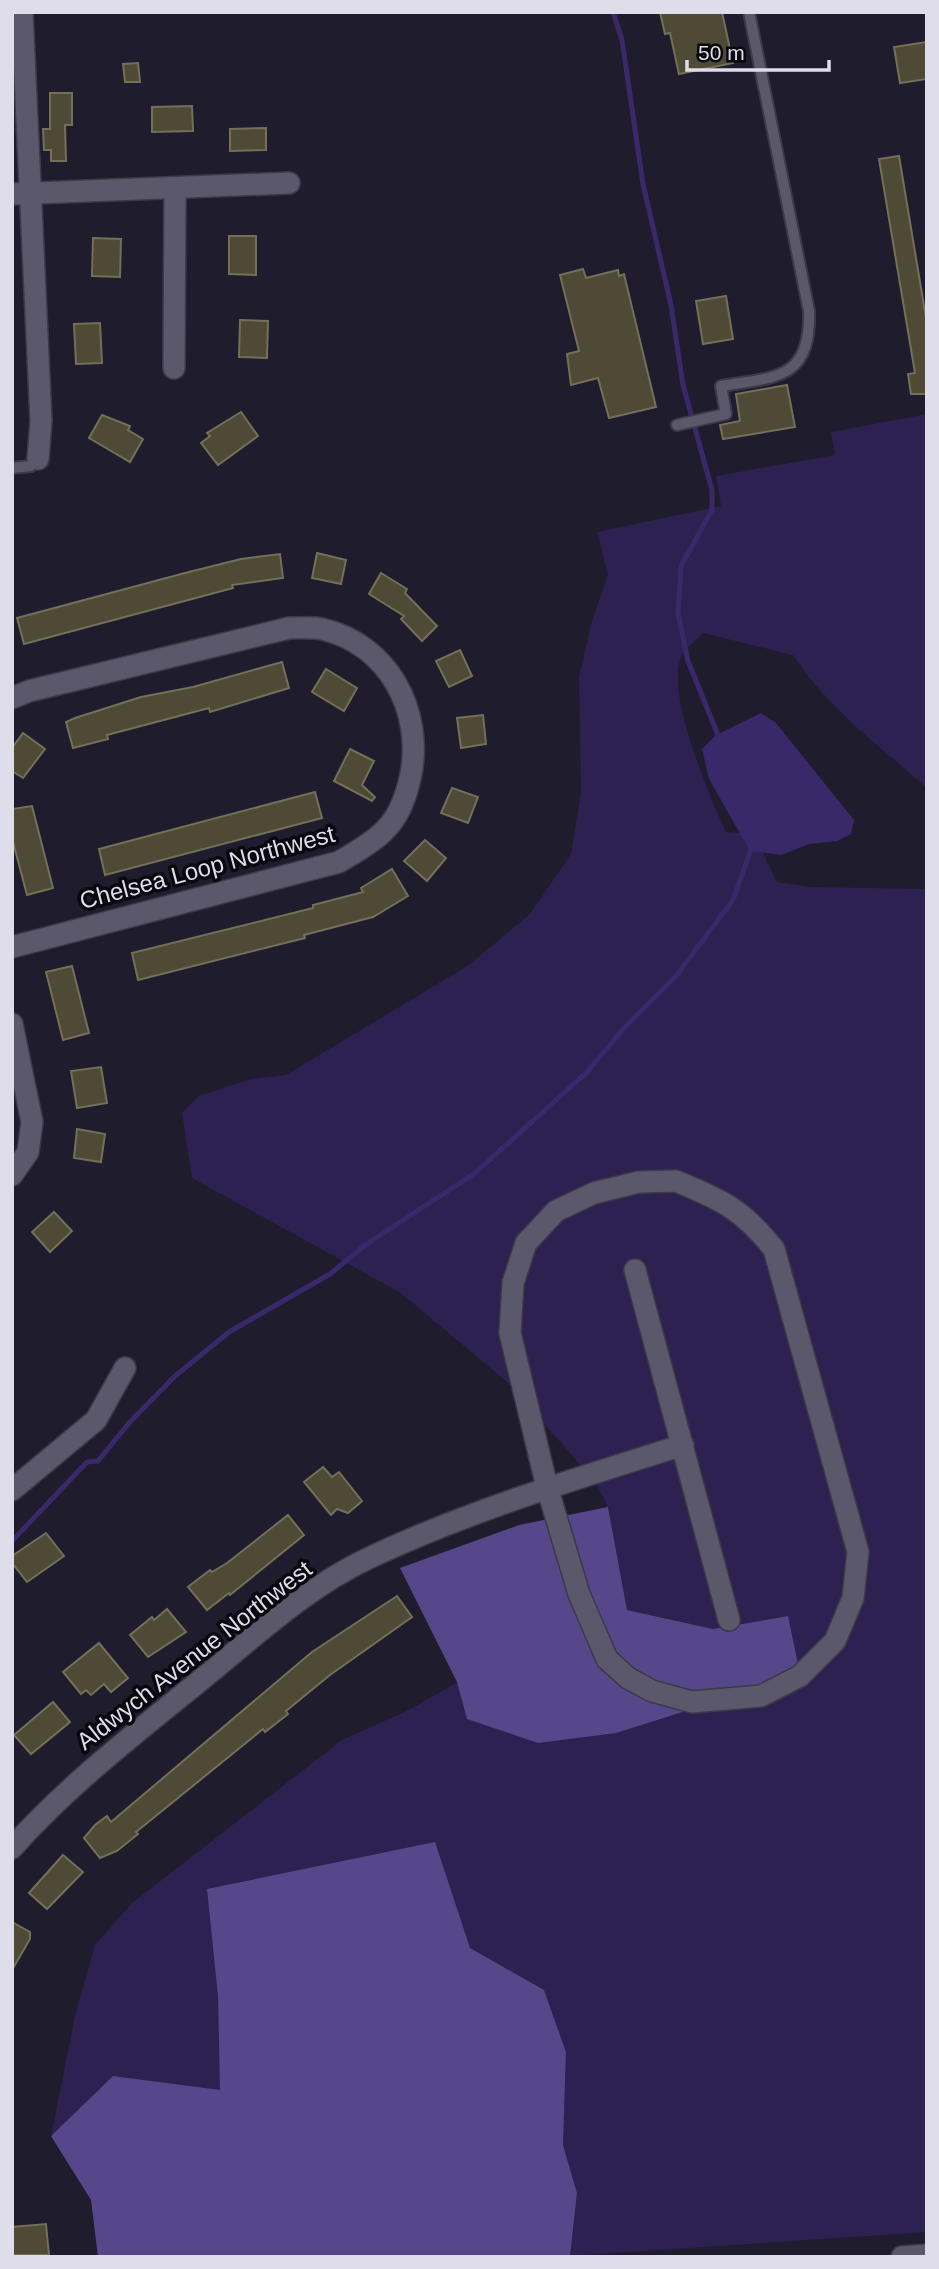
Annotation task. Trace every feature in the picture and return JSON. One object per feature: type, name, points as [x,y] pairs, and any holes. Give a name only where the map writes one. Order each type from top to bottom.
[{"type":"street","points":[[22,12],[20,194],[41,421],[38,458]]},
{"type":"street","points":[[20,194],[289,183]]},
{"type":"street","points":[[174,368],[175,188]]},
{"type":"street","name":"Chelsea Loop Northwest","points":[[12,698],[29,691],[289,628],[320,628],[345,637],[384,665],[398,686],[415,736],[408,786],[400,808],[385,830],[339,862],[12,947]]},
{"type":"street","points":[[12,1024],[32,1122],[28,1152],[12,1175]]},
{"type":"street","points":[[676,1181],[726,1202],[755,1226],[774,1249],[858,1552],[853,1598],[835,1641],[800,1676],[761,1696],[692,1702],[652,1692],[628,1678],[607,1659],[579,1594],[547,1487],[510,1333],[513,1283],[526,1243],[556,1211],[594,1193],[639,1182],[676,1181]]},
{"type":"street","points":[[635,1270],[729,1620]]},
{"type":"street","points":[[12,1490],[96,1420],[125,1368]]},
{"type":"street","name":"Aldwych Avenue Northwest","points":[[12,1848],[91,1770],[294,1604],[368,1558],[547,1487],[683,1445]]},
{"type":"street","points":[[902,2257],[927,2255]]},
{"type":"lane","points":[[677,425],[726,414],[721,386],[781,376],[794,368],[805,352],[809,330],[806,298],[749,12]]},
{"type":"lane","points":[[12,468],[31,466],[38,458]]},
{"type":"shaded area","points":[[927,414],[927,788],[838,709],[793,655],[703,633],[681,657],[678,674],[684,719],[726,832],[754,834],[777,882],[812,887],[927,889],[927,2232],[570,2256],[577,2193],[563,2145],[566,2052],[544,1990],[470,1948],[218,1996],[221,2091],[113,2076],[51,2136],[75,2016],[95,1945],[132,1903],[342,1740],[411,1709],[457,1682],[468,1719],[787,1616],[713,1629],[627,1610],[608,1507],[594,1480],[506,1381],[401,1293],[192,1178],[182,1113],[199,1096],[247,1080],[286,1075],[469,965],[530,914],[571,854],[581,792],[579,677],[592,621],[608,575],[597,532],[721,506],[716,476],[835,455],[831,432]]},
{"type":"shaded area","points":[[761,713],[776,723],[854,820],[851,834],[837,841],[809,844],[781,855],[750,851],[709,779],[702,749],[716,735]]},
{"type":"shaded area","points":[[608,1507],[627,1610],[713,1629],[788,1616],[799,1669],[730,1697],[616,1733],[538,1743],[467,1719],[457,1682],[400,1568],[519,1525]]},
{"type":"shaded area","points":[[435,1842],[470,1948],[544,1990],[566,2052],[563,2145],[577,2193],[570,2256],[98,2257],[91,2200],[51,2136],[113,2076],[220,2090],[218,1996],[207,1889]]},
{"type":"building","points":[[660,12],[722,12],[733,63],[679,74],[670,33],[665,34]]},
{"type":"building","points":[[927,42],[927,79],[900,83],[894,47]]},
{"type":"building","points":[[138,63],[140,82],[125,82],[123,64]]},
{"type":"building","points":[[50,93],[72,93],[72,125],[65,125],[66,161],[51,161],[51,150],[44,150],[43,129],[50,129]]},
{"type":"building","points":[[192,106],[193,131],[152,132],[152,107]]},
{"type":"building","points":[[266,128],[266,150],[230,151],[230,129]]},
{"type":"building","points":[[899,156],[927,324],[927,394],[911,394],[908,374],[915,373],[879,159]]},
{"type":"building","points":[[229,236],[256,236],[256,275],[229,274]]},
{"type":"building","points":[[93,238],[121,239],[120,277],[92,276]]},
{"type":"building","points":[[583,269],[586,278],[618,270],[619,276],[624,274],[656,407],[609,418],[598,378],[571,385],[567,354],[579,351],[560,275]]},
{"type":"building","points":[[726,296],[733,339],[703,344],[696,301]]},
{"type":"building","points":[[240,320],[268,321],[267,358],[239,357]]},
{"type":"building","points":[[100,323],[102,363],[76,364],[74,324]]},
{"type":"building","points":[[787,385],[795,427],[723,439],[720,425],[740,421],[736,394]]},
{"type":"building","points":[[241,412],[258,436],[218,465],[201,443],[210,436],[207,433]]},
{"type":"building","points":[[102,415],[130,426],[128,430],[143,439],[130,462],[89,438]]},
{"type":"building","points":[[317,553],[346,560],[341,584],[312,578]]},
{"type":"building","points":[[280,554],[283,578],[232,585],[233,588],[24,644],[17,618],[241,559]]},
{"type":"building","points":[[381,573],[407,589],[405,593],[437,626],[422,641],[401,619],[404,616],[369,594]]},
{"type":"building","points":[[460,650],[472,676],[449,687],[436,661]]},
{"type":"building","points":[[282,662],[289,688],[210,712],[209,708],[107,735],[108,739],[73,748],[66,722],[75,718],[141,697],[193,687]]},
{"type":"building","points":[[326,669],[357,688],[344,711],[312,692]]},
{"type":"building","points":[[483,715],[486,744],[461,748],[457,718]]},
{"type":"building","points":[[23,733],[45,749],[23,778],[12,771],[12,748]]},
{"type":"building","points":[[350,749],[374,761],[362,785],[375,797],[372,801],[334,781]]},
{"type":"building","points":[[452,788],[478,797],[468,823],[441,813]]},
{"type":"building","points":[[315,792],[322,818],[105,875],[99,849]]},
{"type":"building","points":[[32,806],[53,888],[27,895],[12,838],[12,809]]},
{"type":"building","points":[[425,840],[446,858],[427,881],[404,861]]},
{"type":"building","points":[[392,869],[408,896],[373,917],[304,935],[305,938],[138,980],[132,953],[313,908],[313,905],[363,892],[361,888]]},
{"type":"building","points":[[72,966],[89,1033],[63,1040],[46,972]]},
{"type":"building","points":[[101,1067],[107,1103],[77,1108],[71,1071]]},
{"type":"building","points":[[77,1129],[105,1134],[101,1162],[74,1158]]},
{"type":"building","points":[[54,1212],[72,1231],[50,1252],[32,1232]]},
{"type":"building","points":[[323,1467],[332,1477],[339,1472],[362,1501],[348,1513],[337,1509],[331,1515],[304,1482]]},
{"type":"building","points":[[288,1515],[304,1535],[230,1595],[229,1593],[207,1610],[188,1587],[210,1570],[212,1572],[227,1563]]},
{"type":"building","points":[[46,1533],[64,1556],[27,1582],[12,1563],[12,1556]]},
{"type":"building","points":[[397,1596],[412,1617],[330,1675],[286,1711],[288,1714],[265,1732],[263,1729],[136,1832],[138,1834],[117,1851],[100,1858],[84,1838],[95,1825],[107,1816],[111,1822],[312,1652]]},
{"type":"building","points":[[167,1609],[186,1632],[148,1657],[130,1635]]},
{"type":"building","points":[[99,1643],[128,1678],[111,1692],[104,1684],[91,1695],[86,1690],[81,1694],[63,1672]]},
{"type":"building","points":[[53,1702],[70,1722],[31,1754],[14,1735]]},
{"type":"building","points":[[63,1855],[83,1872],[47,1909],[29,1893]]},
{"type":"building","points":[[12,1922],[30,1932],[30,1939],[12,1970]]},
{"type":"building","points":[[46,2224],[49,2255],[12,2255],[12,2227]]},
{"type":"waterway","points":[[613,12],[622,40],[643,184],[671,305],[683,385],[712,490],[712,510],[681,566],[678,613],[688,661],[720,740]]},
{"type":"waterway","points":[[12,1541],[87,1462],[98,1461],[129,1423],[174,1377],[229,1332],[330,1274],[364,1246],[475,1173],[586,1073],[624,1028],[676,976],[733,900],[752,847]]}]
